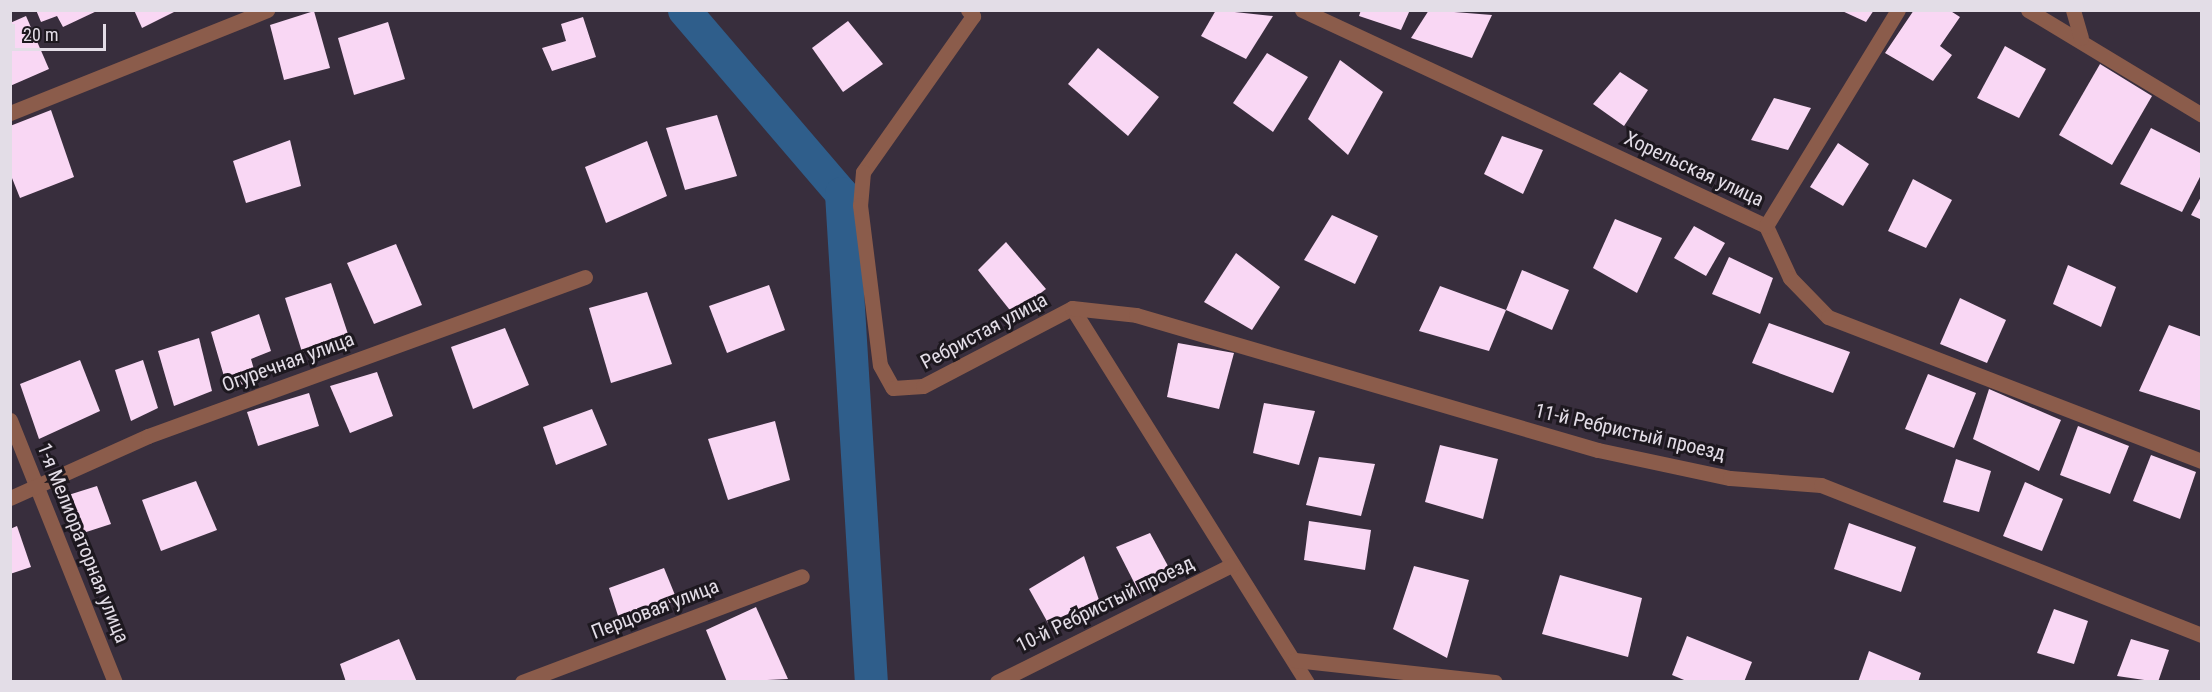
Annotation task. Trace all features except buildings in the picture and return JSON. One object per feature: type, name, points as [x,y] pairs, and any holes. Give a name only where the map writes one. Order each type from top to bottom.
[{"type":"street","points":[[10,113],[267,10]]},
{"type":"street","name":"Хорельская улица","points":[[1302,10],[1766,226],[1790,279],[1828,317],[2202,461]]},
{"type":"street","points":[[1766,226],[1898,10]]},
{"type":"street","points":[[2028,10],[2081,38],[2202,115]]},
{"type":"street","points":[[2073,10],[2081,38]]},
{"type":"street","name":"Ребристая улица","points":[[973,12],[863,172],[860,205],[880,365],[894,388],[923,386],[1072,308],[1307,681]]},
{"type":"street","name":"Огуречная улица","points":[[10,498],[39,487],[148,436],[585,277]]},
{"type":"street","name":"11-й Ребристый проезд","points":[[1072,308],[1136,315],[1598,450],[1730,478],[1821,485],[2202,635]]},
{"type":"street","name":"1-я Мелиораторная улица","points":[[10,420],[39,487],[115,681]]},
{"type":"street","name":"10-й Ребристый проезд","points":[[997,681],[1232,565]]},
{"type":"street","name":"Перцовая улица","points":[[522,681],[802,576]]},
{"type":"street","points":[[1295,660],[1495,681]]},
{"type":"waterway","points":[[684,10],[841,193],[871,682]]}]
